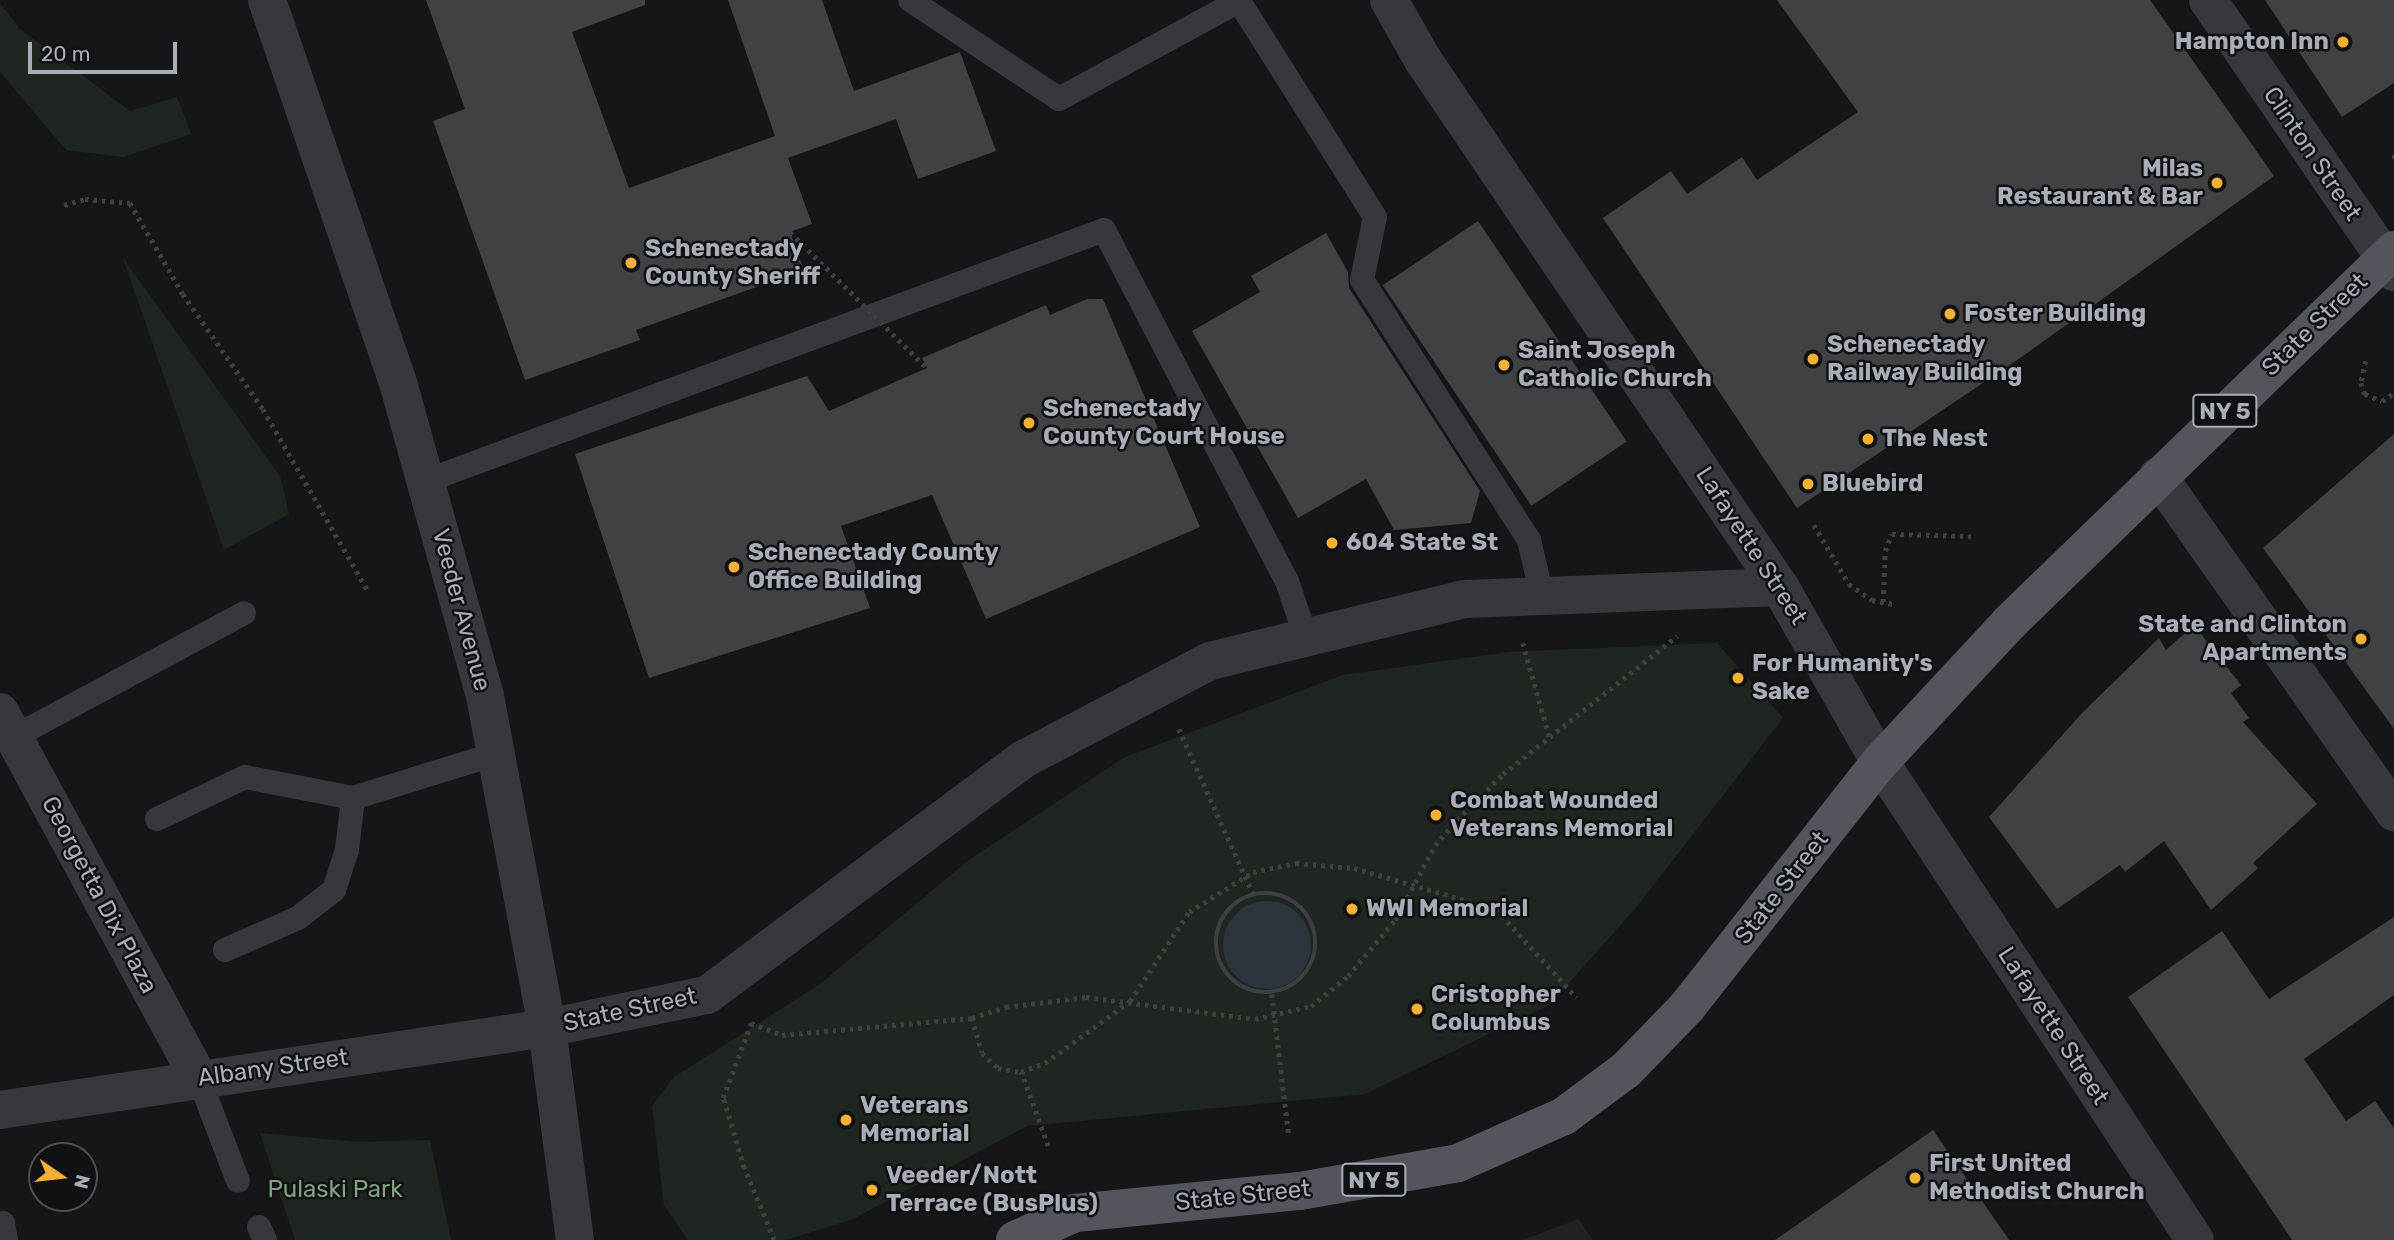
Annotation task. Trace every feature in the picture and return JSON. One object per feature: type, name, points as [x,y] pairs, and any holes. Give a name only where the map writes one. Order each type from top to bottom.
[{"type":"main road","name":"State Street","points":[[1015,1240],[1075,1213],[1300,1191],[1458,1163],[1564,1116],[1626,1070],[1687,1007],[1880,762],[2009,623],[2158,476],[2390,260]]},
{"type":"street","name":"Veeder Avenue","points":[[267,0],[399,386],[485,696],[547,1028],[575,1240]]},
{"type":"street","name":"Lafayette Street","points":[[1389,0],[1423,60],[1780,587],[1880,762],[2195,1240]]},
{"type":"street","name":"Clinton Street","points":[[2208,0],[2390,260]]},
{"type":"street","points":[[2158,476],[2394,812]]},
{"type":"street","name":"State Street","points":[[547,1028],[707,995],[1024,759],[1210,661],[1465,599],[1780,587]]},
{"type":"street","name":"Georgetta Dix Plaza","points":[[7,724],[199,1079]]},
{"type":"street","name":"Albany Street","points":[[0,1110],[547,1028]]},
{"type":"lane","points":[[910,0],[1059,99],[1239,1],[1375,217],[1362,280],[1529,540],[1542,596]]},
{"type":"lane","points":[[426,481],[1104,230],[1287,581],[1306,638]]},
{"type":"lane","points":[[7,724],[244,613]]},
{"type":"lane","points":[[157,819],[245,777],[353,798],[495,754]]},
{"type":"lane","points":[[225,950],[298,918],[334,890],[347,850],[353,798]]},
{"type":"lane","points":[[199,1079],[238,1181]]},
{"type":"path","points":[[64,205],[85,199],[131,203],[183,294],[263,409],[367,589]]},
{"type":"path","points":[[790,232],[927,368]]},
{"type":"path","points":[[2366,361],[2361,383],[2365,394],[2382,401],[2394,393]]},
{"type":"path","points":[[1814,524],[1849,584],[1883,602],[1897,605]]},
{"type":"path","points":[[1883,602],[1885,551],[1892,534],[1971,536]]},
{"type":"path","points":[[774,1240],[744,1168],[723,1098],[751,1023],[782,1035],[972,1018],[1006,1007],[1086,997],[1255,1019],[1276,1017],[1311,1006],[1348,976],[1395,920],[1435,845],[1462,814],[1503,774],[1677,636]]},
{"type":"path","points":[[1522,642],[1550,739]]},
{"type":"path","points":[[1177,725],[1242,876],[1253,894]]},
{"type":"path","points":[[972,1018],[982,1053],[998,1068],[1021,1072],[1045,1063],[1129,1001],[1189,912],[1242,876],[1296,863],[1354,868],[1496,909],[1577,998]]},
{"type":"path","points":[[1253,894],[1285,896],[1299,905],[1316,934],[1311,966],[1302,979],[1272,994],[1240,987],[1218,961],[1217,928],[1231,907],[1253,894]]},
{"type":"path","points":[[1272,994],[1289,1136]]},
{"type":"path","points":[[1021,1072],[1048,1146]]},
{"type":"shaded area","points":[[1267,901],[1292,908],[1304,920],[1311,945],[1304,970],[1292,982],[1267,989],[1242,982],[1230,970],[1223,945],[1230,920],[1242,908]]},
{"type":"shaded area","points":[[1578,1219],[1593,1240],[1523,1240]]},
{"type":"green space","points":[[0,3],[20,29],[130,111],[177,97],[191,134],[123,157],[66,150],[0,72]]},
{"type":"green space","points":[[123,258],[280,476],[289,514],[224,550]]},
{"type":"green space","points":[[1717,643],[1783,718],[1635,909],[1549,1005],[1365,1094],[1027,1126],[853,1219],[786,1240],[688,1240],[664,1205],[652,1106],[674,1077],[820,984],[970,859],[1125,757],[1343,675],[1508,652]]},
{"type":"green space","name":"Pulaski Park","points":[[260,1133],[358,1142],[430,1140],[451,1240],[295,1240]]},
{"type":"building","points":[[426,0],[645,0],[645,5],[572,32],[629,188],[775,136],[728,0],[822,0],[854,91],[960,52],[996,151],[918,179],[896,119],[788,158],[812,224],[790,232],[804,270],[636,330],[640,340],[525,380],[433,121],[465,109]]},
{"type":"building","points":[[1777,0],[2150,0],[2274,176],[2023,356],[1797,508],[1603,218],[1671,171],[1687,194],[1742,157],[1757,180],[1858,112]]},
{"type":"building","name":"Hampton Inn","points":[[2265,0],[2394,0],[2394,83],[2342,117]]},
{"type":"building","name":"Saint Joseph Catholic Church","points":[[1478,221],[1627,442],[1531,506],[1383,285]]},
{"type":"building","points":[[1326,233],[1348,272],[1349,288],[1480,491],[1471,523],[1394,530],[1366,479],[1298,518],[1192,331],[1260,292],[1251,276]]},
{"type":"building","points":[[1087,299],[1103,299],[1200,527],[986,619],[932,495],[841,526],[870,608],[649,678],[575,454],[807,376],[829,411],[927,368],[922,358],[1046,305],[1050,315]]},
{"type":"building","name":"State and Clinton Apartments","points":[[2394,434],[2394,729],[2263,548]]},
{"type":"building","points":[[2194,625],[2241,685],[2231,693],[2249,718],[2243,722],[2317,804],[2253,863],[2258,868],[2211,910],[2164,841],[2125,872],[2120,865],[2057,909],[1989,817],[2083,712],[2159,638],[2166,650]]},
{"type":"building","points":[[2394,917],[2394,995],[2304,1059],[2346,1121],[2375,1101],[2394,1128],[2394,1240],[2292,1240],[2128,997],[2222,931],[2269,999]]},
{"type":"building","name":"First United Methodist Church","points":[[1933,1130],[2009,1240],[1775,1240]]},
{"type":"place","name":"Hampton Inn","points":[[2343,42]]},
{"type":"place","name":"Milas Restaurant & Bar","points":[[2217,183]]},
{"type":"place","name":"Schenectady County Sheriff","points":[[631,263]]},
{"type":"place","name":"Foster Building","points":[[1950,314]]},
{"type":"place","name":"Schenectady Railway Building","points":[[1813,359]]},
{"type":"place","name":"Saint Joseph Catholic Church","points":[[1504,365]]},
{"type":"place","name":"Schenectady County Court House","points":[[1029,423]]},
{"type":"place","name":"The Nest","points":[[1868,439]]},
{"type":"place","name":"Bluebird","points":[[1808,484]]},
{"type":"place","name":"604 State St","points":[[1332,543]]},
{"type":"place","name":"Schenectady County Office Building","points":[[734,567]]},
{"type":"place","name":"State and Clinton Apartments","points":[[2361,639]]},
{"type":"place","name":"For Humanity's Sake","points":[[1738,678]]},
{"type":"place","name":"Combat Wounded Veterans Memorial","points":[[1436,815]]},
{"type":"place","name":"WWI Memorial","points":[[1352,909]]},
{"type":"place","name":"Cristopher Columbus","points":[[1417,1009]]},
{"type":"place","name":"Veterans Memorial","points":[[846,1120]]},
{"type":"place","name":"First United Methodist Church","points":[[1915,1178]]},
{"type":"place","name":"Veeder/Nott Terrace (BusPlus)","points":[[872,1190]]}]
